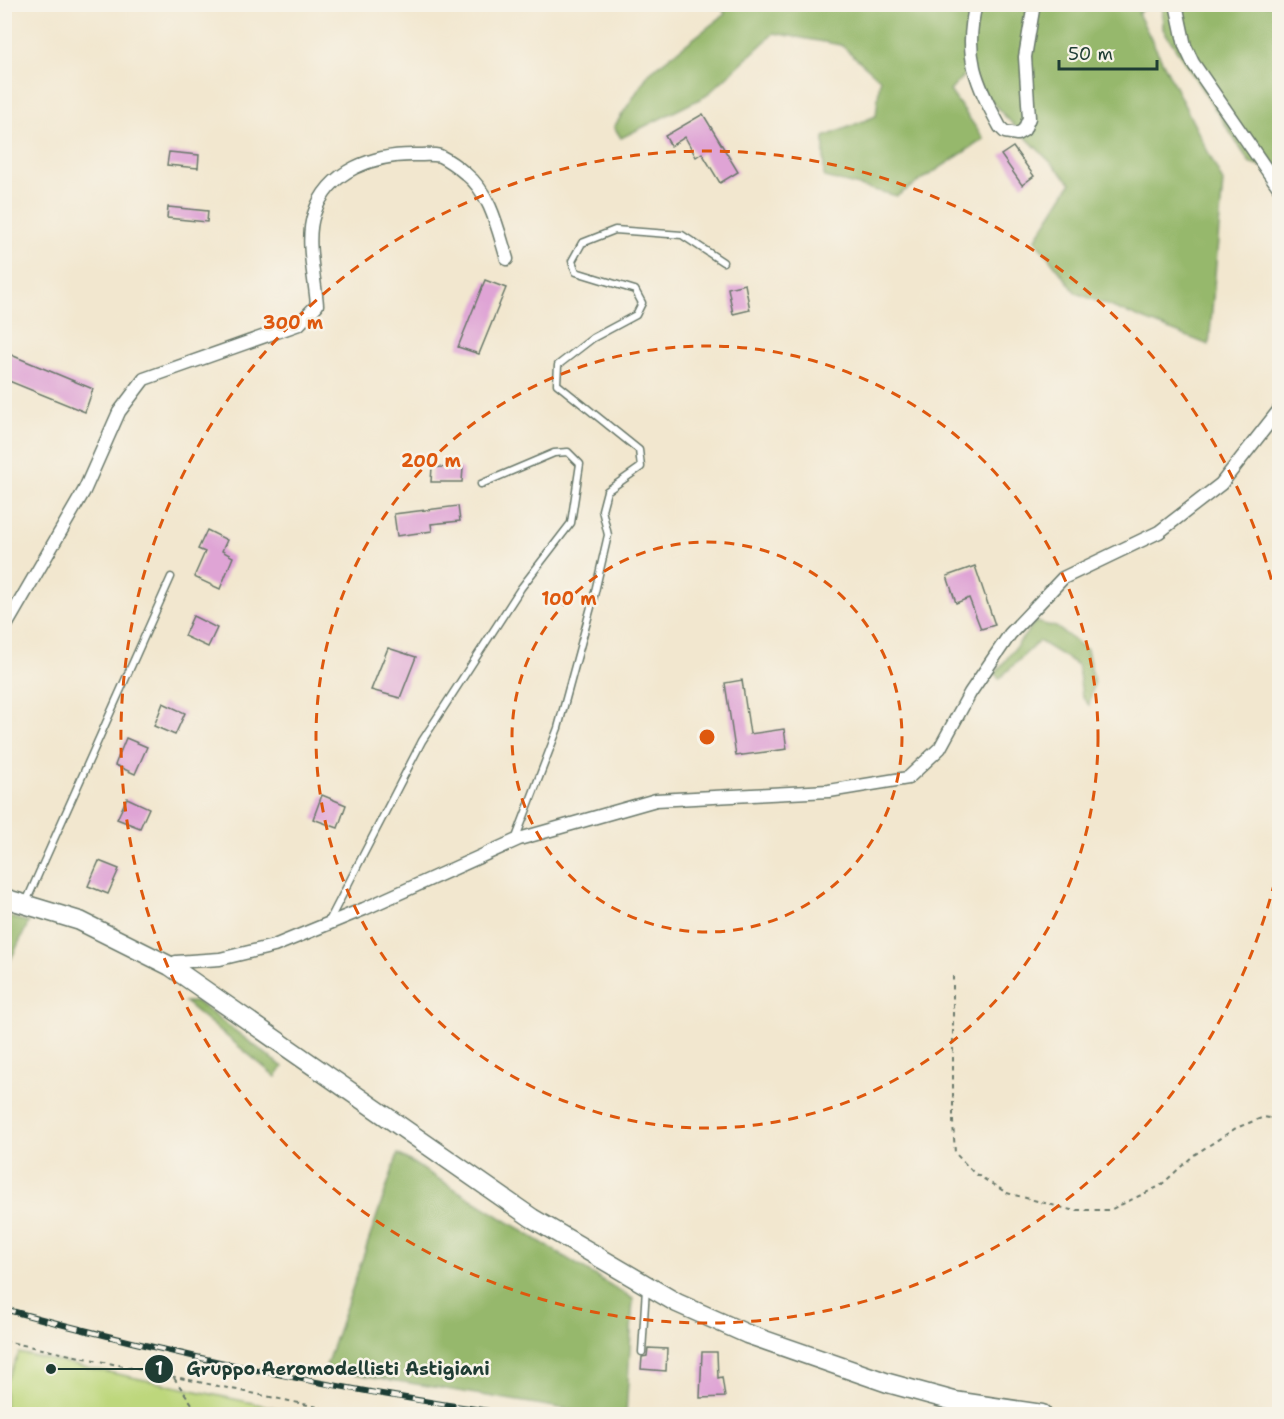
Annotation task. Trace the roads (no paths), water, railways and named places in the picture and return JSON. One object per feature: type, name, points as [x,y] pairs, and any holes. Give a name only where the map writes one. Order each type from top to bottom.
[{"type":"street","points":[[976,4],[970,40],[975,77],[1000,127],[1005,132],[1017,134],[1024,130],[1029,118],[1025,57],[1034,4]]},
{"type":"street","points":[[1176,4],[1185,46],[1193,63],[1280,189]]},
{"type":"street","points":[[4,629],[84,491],[118,412],[144,379],[299,324],[318,305],[311,241],[313,215],[324,191],[340,175],[366,162],[400,154],[438,155],[468,174],[489,203],[507,259]]},
{"type":"street","points":[[170,966],[176,962],[246,954],[274,946],[519,839],[656,800],[829,791],[908,778],[940,748],[970,693],[1010,634],[1063,578],[1159,532],[1221,484],[1280,409]]},
{"type":"street","points":[[4,898],[80,921],[170,966],[532,1218],[677,1303],[822,1362],[954,1401],[1042,1414]]},
{"type":"lane","points":[[519,839],[517,835],[558,728],[594,596],[608,535],[602,510],[607,491],[641,467],[639,450],[558,384],[558,365],[593,338],[636,315],[642,303],[635,290],[576,272],[572,261],[582,243],[615,230],[681,235],[723,262]]},
{"type":"lane","points":[[327,924],[422,741],[521,588],[571,523],[580,464],[568,452],[554,453],[481,484]]},
{"type":"lane","points":[[26,903],[171,577]]},
{"type":"lane","points":[[642,1352],[646,1284]]},
{"type":"railway","points":[[4,1309],[255,1370],[381,1394],[509,1414]]},
{"type":"place","name":"Gruppo Aeromodellisti Astigiani","points":[[51,1369]]}]
